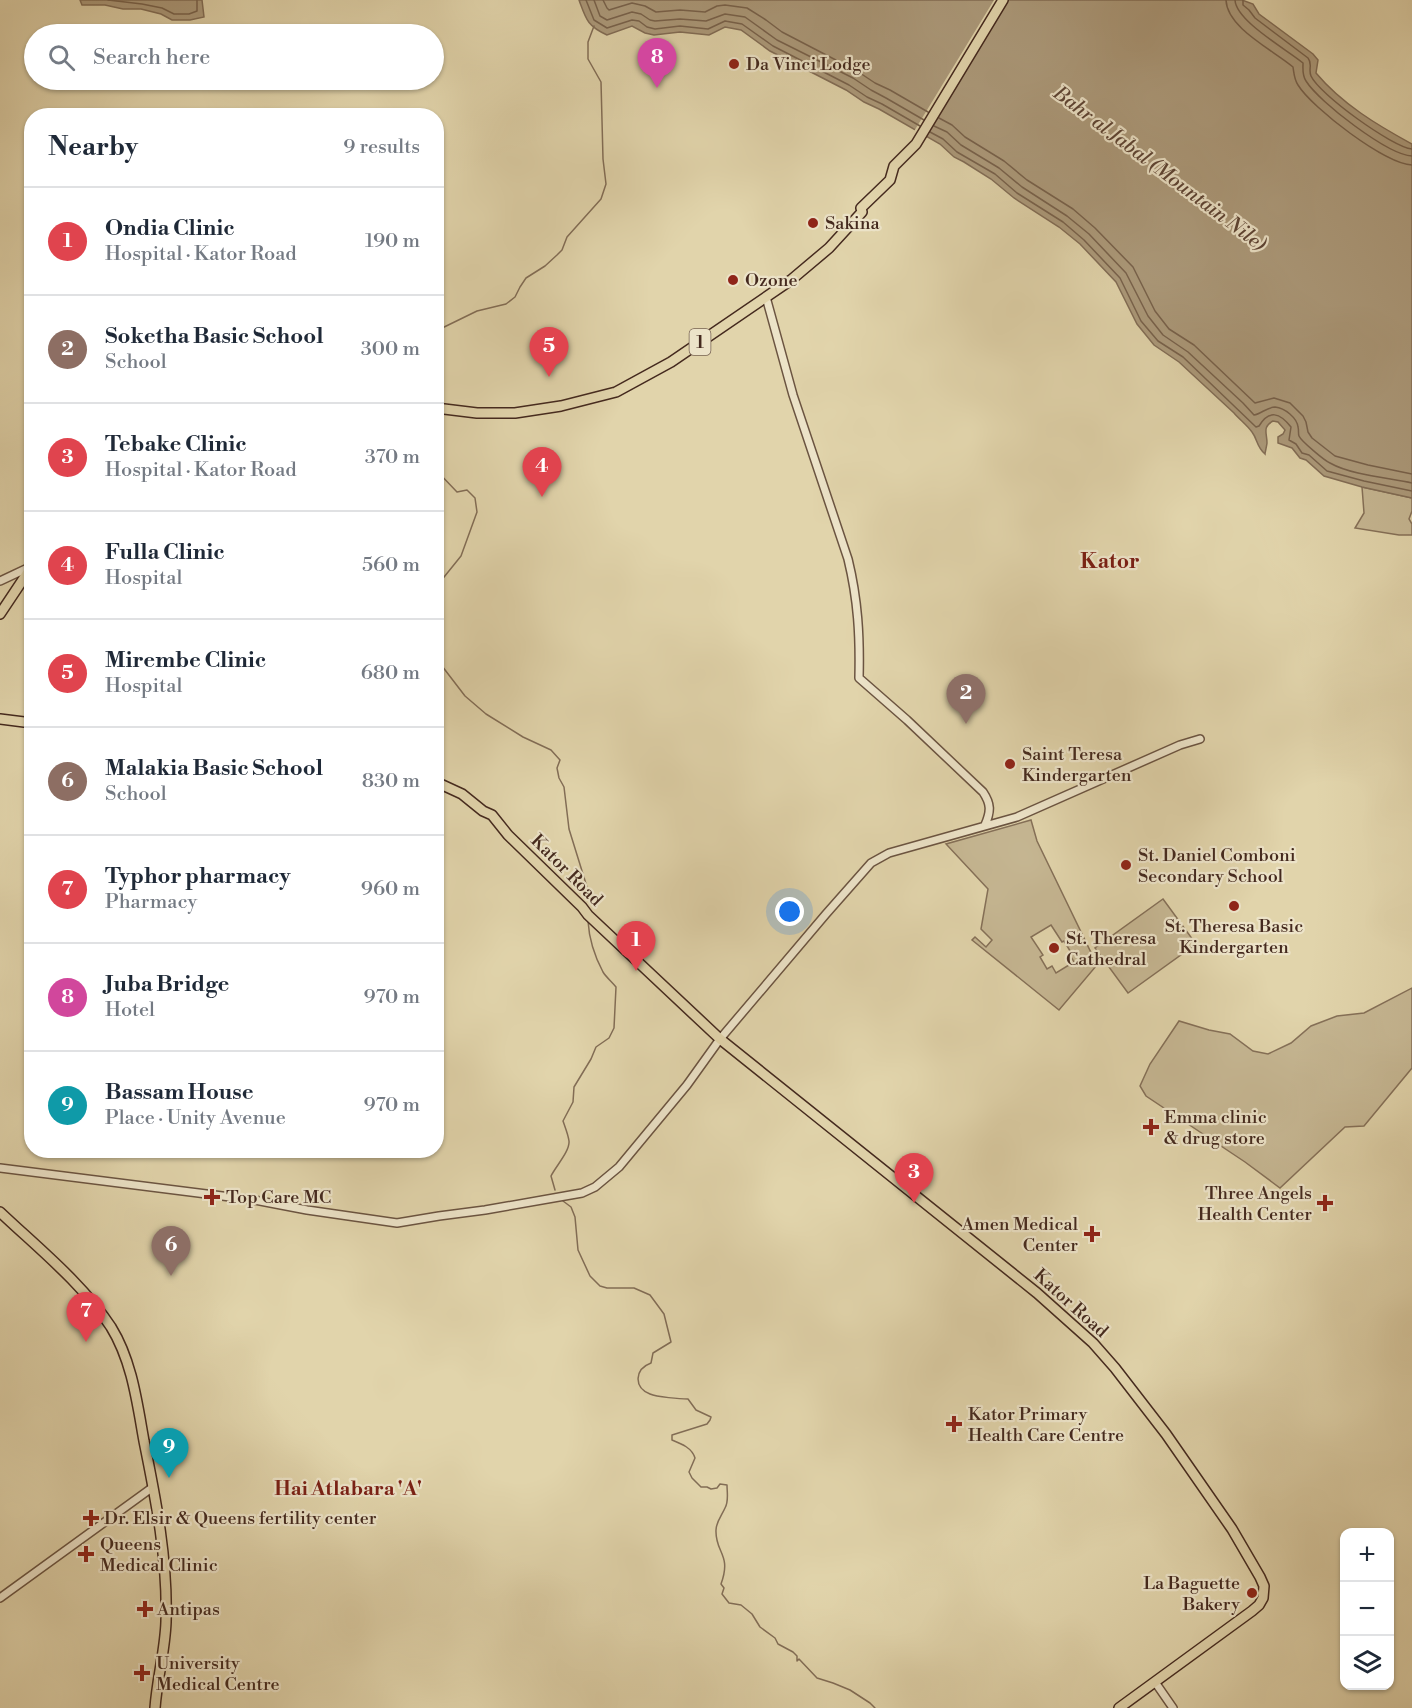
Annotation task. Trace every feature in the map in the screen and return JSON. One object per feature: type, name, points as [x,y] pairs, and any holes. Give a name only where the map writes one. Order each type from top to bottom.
[{"type":"main road","name":"1","points":[[914,142],[997,0]]},
{"type":"main road","name":"1","points":[[444,409],[477,413],[515,413],[561,406],[616,392],[663,367],[791,280],[829,248],[862,212],[861,208],[890,180],[894,166],[914,142],[1003,0]]},
{"type":"main road","points":[[0,614],[24,578]]},
{"type":"main road","points":[[0,719],[24,722]]},
{"type":"main road","name":"Kator Road","points":[[444,786],[462,794],[483,811],[492,815],[508,835],[601,928],[720,1040],[1037,1293],[1083,1333],[1115,1368],[1174,1446],[1232,1529],[1260,1577],[1264,1586],[1263,1598],[1259,1605],[1119,1708]]},
{"type":"main road","points":[[0,1212],[87,1295],[109,1325],[126,1357],[158,1508],[166,1623],[155,1708]]},
{"type":"street","points":[[766,297],[793,395],[851,568],[860,622],[859,678],[983,792],[989,802],[990,812],[986,825]]},
{"type":"street","points":[[0,581],[24,570]]},
{"type":"street","points":[[0,1168],[254,1200],[384,1222],[403,1223],[439,1215],[485,1210],[582,1193],[595,1187],[619,1167],[656,1124],[720,1040],[871,863],[889,853],[1017,817],[1180,745],[1200,739]]},
{"type":"street","points":[[0,1598],[153,1487]]},
{"type":"street","points":[[1155,1682],[1173,1708]]},
{"type":"shaded area","points":[[1362,487],[1412,498],[1412,511],[1409,519],[1412,524],[1412,535],[1355,528],[1364,513]]},
{"type":"shaded area","points":[[1031,820],[1037,841],[1097,965],[1059,1010],[972,940],[975,937],[986,947],[992,940],[981,929],[988,889],[946,844]],"holes":[[[1051,925],[1062,942],[1064,941],[1072,954],[1070,955],[1074,962],[1056,973],[1052,966],[1047,969],[1040,957],[1043,955],[1031,937]]]},
{"type":"shaded area","points":[[1163,899],[1196,944],[1128,993],[1095,948]]},
{"type":"shaded area","points":[[1412,988],[1412,1068],[1364,1126],[1345,1127],[1280,1188],[1146,1096],[1140,1086],[1150,1064],[1179,1021],[1230,1034],[1253,1051],[1268,1054],[1291,1043],[1311,1026],[1337,1016],[1364,1013]]},
{"type":"water","points":[[80,0],[202,0],[204,17],[172,20],[161,14],[141,9],[82,5]]},
{"type":"water","name":"Bahr al Jabal (Mountain Nile)","points":[[579,0],[1242,0],[1253,4],[1259,14],[1313,54],[1318,60],[1316,73],[1337,94],[1373,121],[1412,144],[1412,498],[1324,476],[1306,460],[1300,458],[1292,448],[1278,443],[1278,437],[1285,430],[1278,422],[1273,421],[1266,428],[1265,454],[1252,432],[1234,413],[1179,362],[1154,345],[1137,324],[1116,282],[1080,244],[991,179],[954,157],[940,144],[846,90],[770,51],[741,30],[725,27],[709,35],[680,32],[654,35],[632,26],[607,35],[588,21]]},
{"type":"pier","points":[[994,0],[1007,0],[923,139],[913,133]]},
{"type":"waterway","points":[[444,327],[477,311],[506,304],[515,297],[526,278],[545,266],[562,250],[567,237],[601,199],[606,184],[601,82],[588,59],[588,42],[594,26]]},
{"type":"waterway","points":[[444,478],[457,492],[467,490],[475,498],[477,512],[461,556],[444,577]]},
{"type":"waterway","points":[[444,669],[465,696],[486,714],[523,737],[551,750],[560,760],[557,768],[564,787],[569,829],[591,900]]},
{"type":"waterway","points":[[555,1190],[551,1176],[569,1145],[563,1121],[573,1102],[574,1087],[596,1047],[609,1038],[614,1028],[616,987],[604,974],[597,960],[588,921]]},
{"type":"waterway","points":[[563,1201],[571,1207],[575,1217],[578,1250],[590,1276],[600,1286],[634,1288],[650,1295],[664,1314],[671,1342],[653,1353],[651,1363],[642,1369],[638,1378],[641,1387],[653,1395],[688,1399],[696,1410],[711,1417],[707,1424],[672,1435],[672,1440],[686,1447],[694,1455],[695,1458],[689,1472],[701,1487],[711,1489],[717,1488],[720,1484],[727,1485],[727,1503],[716,1530],[716,1538],[725,1566],[721,1584],[724,1588],[722,1594],[729,1603],[741,1605],[752,1614],[760,1627],[775,1638],[778,1644],[793,1652],[797,1656],[797,1661],[799,1659],[817,1678],[850,1690],[875,1708]]},
{"type":"place","name":"Da Vinci Lodge","points":[[734,64]]},
{"type":"place","name":"Juba Bridge","points":[[657,88]]},
{"type":"place","name":"Sakina","points":[[813,223]]},
{"type":"place","name":"Ozone","points":[[733,280]]},
{"type":"place","name":"Mirembe Clinic","points":[[549,377]]},
{"type":"place","name":"Fulla Clinic","points":[[542,497]]},
{"type":"place","name":"Soketha Basic School","points":[[966,724]]},
{"type":"place","name":"Saint Teresa Kindergarten","points":[[1010,764]]},
{"type":"place","name":"St. Daniel Comboni Secondary School","points":[[1126,865]]},
{"type":"place","name":"St. Theresa Basic Kindergarten","points":[[1234,906]]},
{"type":"place","name":"St. Theresa Cathedral","points":[[1054,948]]},
{"type":"place","name":"Ondia Clinic","points":[[636,971]]},
{"type":"place","name":"Emma clinic & drug store","points":[[1151,1127]]},
{"type":"place","name":"Top Care MC","points":[[212,1197]]},
{"type":"place","name":"Tebake Clinic","points":[[914,1203]]},
{"type":"place","name":"Three Angels Health Center","points":[[1325,1203]]},
{"type":"place","name":"Amen Medical Center","points":[[1092,1234]]},
{"type":"place","name":"Malakia Basic School","points":[[171,1276]]},
{"type":"place","name":"Typhor pharmacy","points":[[86,1342]]},
{"type":"place","name":"Kator Primary Health Care Centre","points":[[954,1424]]},
{"type":"place","name":"Bassam House","points":[[169,1478]]},
{"type":"place","name":"Dr. Elsir & Queens fertility center","points":[[91,1518]]},
{"type":"place","name":"Queens Medical Clinic","points":[[86,1554]]},
{"type":"place","name":"La Baguette Bakery","points":[[1252,1593]]},
{"type":"place","name":"Antipas","points":[[145,1609]]},
{"type":"place","name":"University Medical Centre","points":[[142,1673]]},
{"type":"district","name":"Kator","points":[[1110,561]]},
{"type":"district","name":"Hai Atlabara 'A'","points":[[348,1488]]}]
